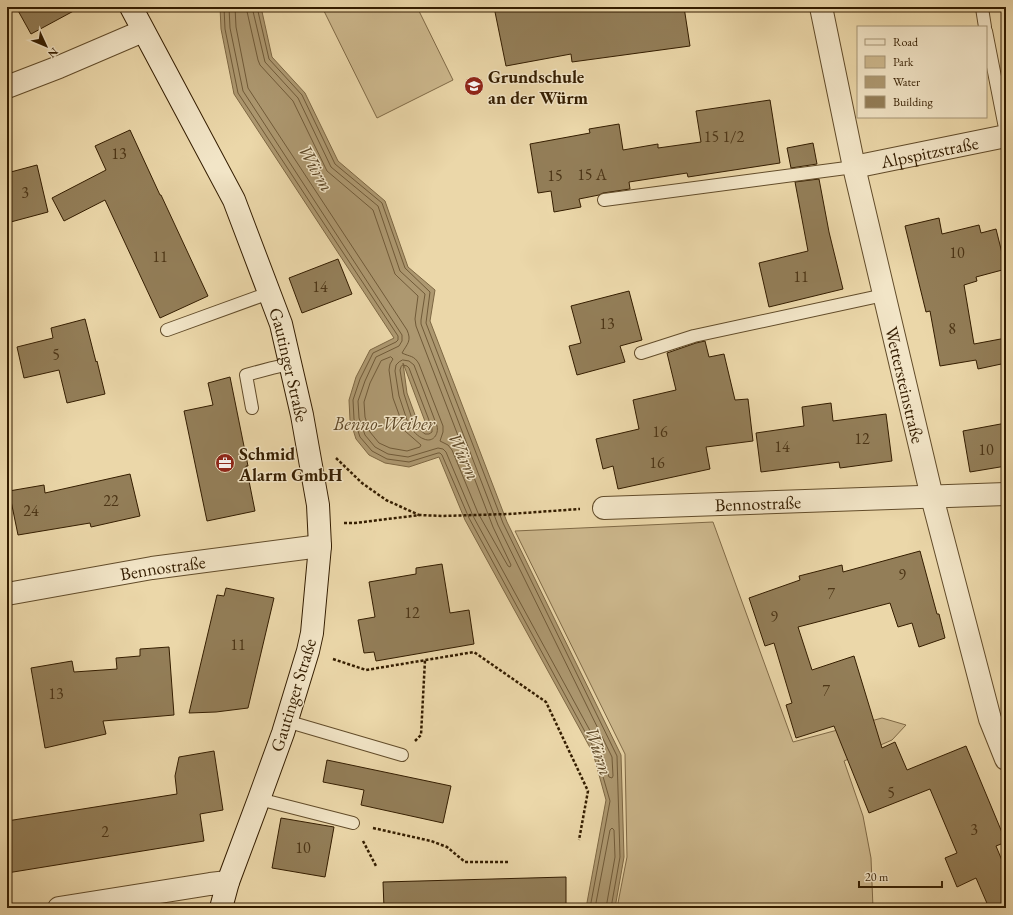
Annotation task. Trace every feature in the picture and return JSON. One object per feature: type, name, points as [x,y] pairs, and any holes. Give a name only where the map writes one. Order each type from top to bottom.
[{"type":"street","name":"Gautinger Straße","points":[[131,7],[234,200],[281,324],[302,415],[318,505],[319,535],[312,633],[308,651],[259,799],[228,882],[221,908]]},
{"type":"street","name":"Wettersteinstraße","points":[[821,7],[854,167],[932,497],[990,719],[1006,759]]},
{"type":"street","points":[[7,87],[59,67],[143,31]]},
{"type":"street","name":"Alpspitzstraße","points":[[854,167],[1006,136]]},
{"type":"street","name":"Bennostraße","points":[[604,508],[1006,494]]},
{"type":"street","name":"Bennostraße","points":[[7,594],[152,568],[319,535]]},
{"type":"street","points":[[60,908],[228,882]]},
{"type":"lane","points":[[982,8],[985,26]]},
{"type":"lane","points":[[987,36],[1006,133]]},
{"type":"lane","points":[[604,200],[854,167]]},
{"type":"lane","points":[[167,330],[269,293]]},
{"type":"lane","points":[[641,353],[694,336],[884,295]]},
{"type":"lane","points":[[252,408],[246,375],[290,364]]},
{"type":"lane","points":[[286,721],[402,755]]},
{"type":"lane","points":[[259,799],[353,823]]},
{"type":"path","points":[[362,483],[386,500],[420,515]]},
{"type":"path","points":[[319,535],[354,523],[420,515],[442,516],[509,514],[604,508]]},
{"type":"path","points":[[308,651],[366,670],[474,652],[546,702],[588,791],[579,840]]},
{"type":"path","points":[[402,755],[420,735],[425,660]]},
{"type":"path","points":[[353,823],[431,841],[447,848],[465,862],[508,862]]},
{"type":"path","points":[[353,823],[376,866]]},
{"type":"green space","points":[[322,7],[417,7],[453,80],[377,118]]},
{"type":"green space","points":[[713,522],[793,742],[882,718],[906,725],[892,740],[844,761],[863,816],[871,858],[873,908],[617,908],[627,857],[625,754],[515,531]]},
{"type":"water","points":[[220,7],[261,7],[272,57],[305,93],[338,161],[385,201],[408,267],[435,290],[430,321],[507,522],[621,755],[624,857],[615,908],[586,908],[606,800],[593,753],[465,520],[439,457],[409,467],[385,463],[369,455],[356,439],[350,420],[349,400],[356,377],[370,350],[394,338],[234,94],[221,29]],"holes":[[[403,363],[429,432],[418,423],[407,393]]]},
{"type":"building","points":[[16,7],[81,7],[31,34]]},
{"type":"building","points":[[494,7],[684,7],[690,46],[572,62],[571,54],[506,66]]},
{"type":"building","points":[[770,100],[780,163],[688,177],[687,173],[629,182],[630,189],[603,193],[579,199],[581,207],[554,212],[551,191],[538,193],[530,144],[590,133],[589,129],[619,124],[623,150],[658,144],[658,148],[701,142],[696,111]]},
{"type":"building","points":[[130,130],[208,296],[160,318],[105,200],[64,221],[52,198],[106,170],[95,146]]},
{"type":"building","points":[[813,143],[817,164],[791,168],[787,148]]},
{"type":"building","points":[[37,165],[48,212],[7,223],[7,173]]},
{"type":"building","points":[[819,179],[829,232],[843,289],[769,307],[759,263],[808,251],[795,182]]},
{"type":"building","points":[[939,218],[942,234],[979,225],[981,233],[996,229],[1006,269],[976,277],[977,281],[964,285],[974,344],[1006,338],[1006,363],[978,369],[976,360],[940,366],[930,311],[926,312],[905,226]]},
{"type":"building","points":[[338,259],[352,294],[302,313],[289,278]]},
{"type":"building","points":[[629,291],[642,340],[620,346],[625,362],[577,375],[569,346],[581,343],[571,306]]},
{"type":"building","points":[[85,319],[105,394],[67,403],[59,370],[24,378],[17,347],[53,338],[51,328]]},
{"type":"building","points":[[705,341],[709,357],[724,354],[735,400],[748,399],[753,441],[706,447],[710,469],[618,489],[613,466],[603,469],[596,439],[639,429],[633,400],[676,390],[667,353]]},
{"type":"building","points":[[230,377],[248,466],[246,466],[255,511],[207,521],[184,411],[213,405],[208,383]]},
{"type":"building","points":[[831,403],[833,421],[886,414],[892,461],[840,468],[839,462],[761,472],[756,433],[804,426],[802,407]]},
{"type":"building","points":[[1006,423],[1006,466],[970,472],[963,431]]},
{"type":"building","points":[[130,474],[140,516],[91,527],[90,523],[18,535],[9,491],[44,485],[45,493]]},
{"type":"building","points":[[920,551],[945,638],[919,647],[912,623],[898,627],[890,603],[798,627],[812,670],[854,656],[882,748],[895,742],[907,770],[966,746],[1006,842],[996,846],[1006,870],[1006,908],[989,908],[976,878],[957,887],[945,858],[957,853],[930,789],[869,813],[834,726],[796,738],[786,705],[792,703],[774,643],[765,646],[749,598],[800,580],[799,576],[842,565],[843,572]]},
{"type":"building","points":[[442,564],[450,613],[469,610],[474,644],[376,661],[374,652],[364,653],[358,620],[375,617],[369,582],[416,574],[416,568]]},
{"type":"building","points":[[226,588],[274,598],[248,708],[216,712],[189,713],[217,595],[224,596]]},
{"type":"building","points":[[169,647],[174,715],[103,721],[106,734],[45,748],[31,668],[72,661],[74,672],[117,669],[116,658],[140,656],[140,649]]},
{"type":"building","points":[[214,751],[223,810],[200,814],[204,841],[7,873],[7,821],[177,794],[175,776],[179,757]]},
{"type":"building","points":[[327,760],[451,786],[443,823],[361,805],[364,790],[323,782]]},
{"type":"building","points":[[281,818],[334,827],[325,877],[272,868]]},
{"type":"building","points":[[566,877],[566,908],[384,908],[383,882]]},
{"type":"place","name":"Grundschule an der Würm","points":[[474,86]]},
{"type":"place","name":"Schmid Alarm GmbH","points":[[225,463]]},
{"type":"water label","name":"Würm","points":[[316,168]]},
{"type":"water label","name":"Benno-Weiher","points":[[384,423]]},
{"type":"water label","name":"Würm","points":[[464,456]]},
{"type":"water label","name":"Würm","points":[[599,751]]}]
